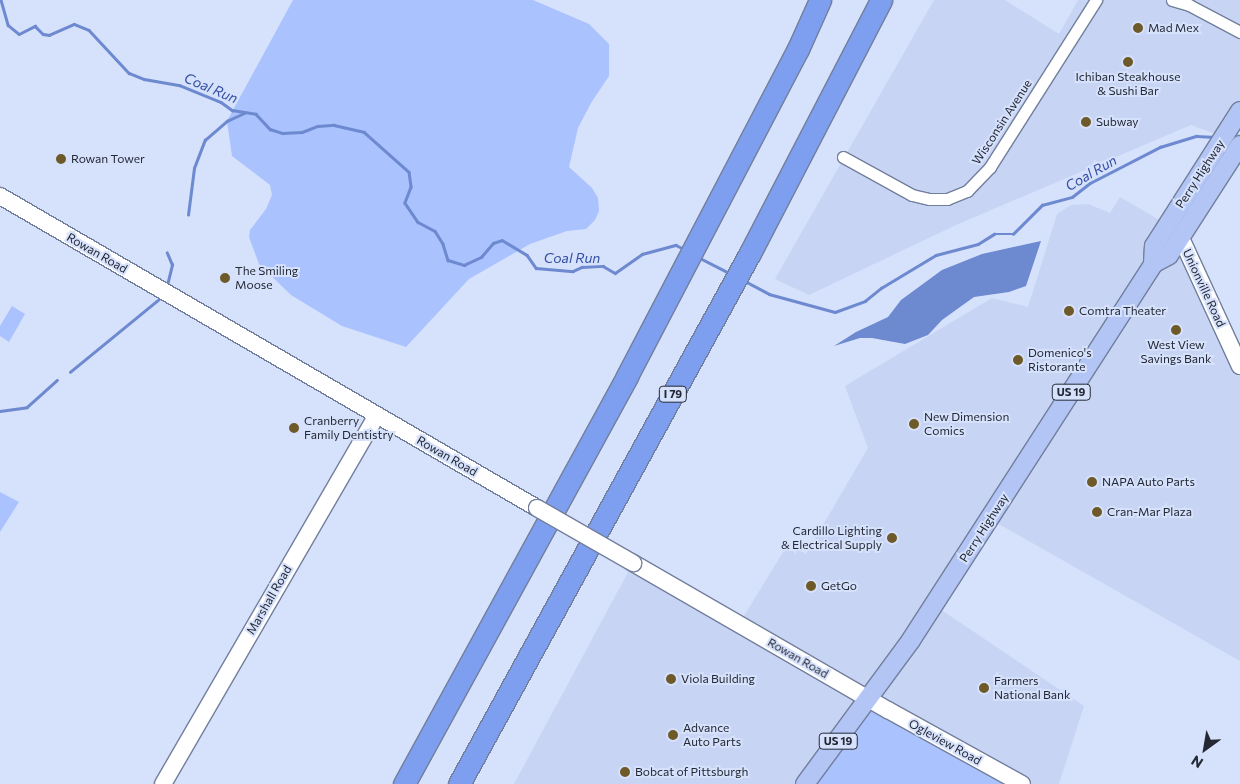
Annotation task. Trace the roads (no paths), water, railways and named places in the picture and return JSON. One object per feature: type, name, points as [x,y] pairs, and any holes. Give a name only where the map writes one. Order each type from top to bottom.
[{"type":"highway","points":[[404,784],[627,376],[798,49],[820,0]]},
{"type":"highway","name":"I 79","points":[[459,784],[750,253],[881,0]]},
{"type":"main road","name":"Perry Highway","points":[[1153,264],[1154,246],[1240,111]]},
{"type":"main road","name":"Perry Highway","points":[[805,784],[869,699],[939,598],[1153,264],[1169,255],[1238,148]]},
{"type":"street","name":"Wisconsin Avenue","points":[[843,157],[912,194],[930,199],[947,199],[967,191],[990,167],[1096,0]]},
{"type":"street","points":[[1172,0],[1186,2],[1240,32]]},
{"type":"street","name":"Rowan Road","points":[[0,196],[376,416],[869,699]]},
{"type":"street","name":"Unionville Road","points":[[1181,238],[1240,366]]},
{"type":"street","name":"Marshall Road","points":[[163,784],[376,416]]},
{"type":"street","name":"Ogleview Road","points":[[869,699],[1022,784]]},
{"type":"waterway","name":"Coal Run","points":[[1,0],[8,25],[19,34],[35,26],[43,34],[49,35],[74,24],[89,30],[129,73],[144,79],[179,85],[221,102],[232,110],[256,114],[270,129],[282,133],[302,132],[318,126],[334,125],[364,132],[409,172],[411,187],[405,203],[418,222],[435,231],[443,244],[448,260],[464,265],[481,257],[493,243],[502,240],[527,255],[536,268],[573,271],[582,267],[603,266],[615,273],[642,254],[676,245],[684,249]]},
{"type":"waterway","points":[[188,215],[194,168],[205,140],[227,121],[244,113]]},
{"type":"waterway","name":"Coal Run","points":[[745,281],[769,294],[835,312],[865,301],[881,288],[936,255],[978,244],[994,234],[1013,234],[1042,205],[1072,197],[1090,183],[1160,147],[1196,136],[1215,137]]},
{"type":"waterway","points":[[167,253],[172,265],[167,285]]},
{"type":"waterway","name":"Coal Run","points":[[698,257],[729,273]]},
{"type":"waterway","points":[[70,372],[158,300]]},
{"type":"waterway","points":[[0,411],[27,407],[57,380]]},
{"type":"place","name":"Mad Mex","points":[[1138,28]]},
{"type":"place","name":"Ichiban Steakhouse & Sushi Bar","points":[[1128,62]]},
{"type":"place","name":"Subway","points":[[1086,122]]},
{"type":"place","name":"Rowan Tower","points":[[61,159]]},
{"type":"place","name":"The Smiling Moose","points":[[225,278]]},
{"type":"place","name":"Comtra Theater","points":[[1069,311]]},
{"type":"place","name":"West View Savings Bank","points":[[1176,330]]},
{"type":"place","name":"Domenico's Ristorante","points":[[1018,360]]},
{"type":"place","name":"New Dimension Comics","points":[[914,424]]},
{"type":"place","name":"Cranberry Family Dentistry","points":[[294,428]]},
{"type":"place","name":"NAPA Auto Parts","points":[[1092,482]]},
{"type":"place","name":"Cran-Mar Plaza","points":[[1097,512]]},
{"type":"place","name":"Cardillo Lighting & Electrical Supply","points":[[892,538]]},
{"type":"place","name":"GetGo","points":[[811,586]]},
{"type":"place","name":"Viola Building","points":[[671,679]]},
{"type":"place","name":"Farmers National Bank","points":[[984,688]]},
{"type":"place","name":"Advance Auto Parts","points":[[673,735]]},
{"type":"place","name":"Bobcat of Pittsburgh","points":[[625,772]]}]
